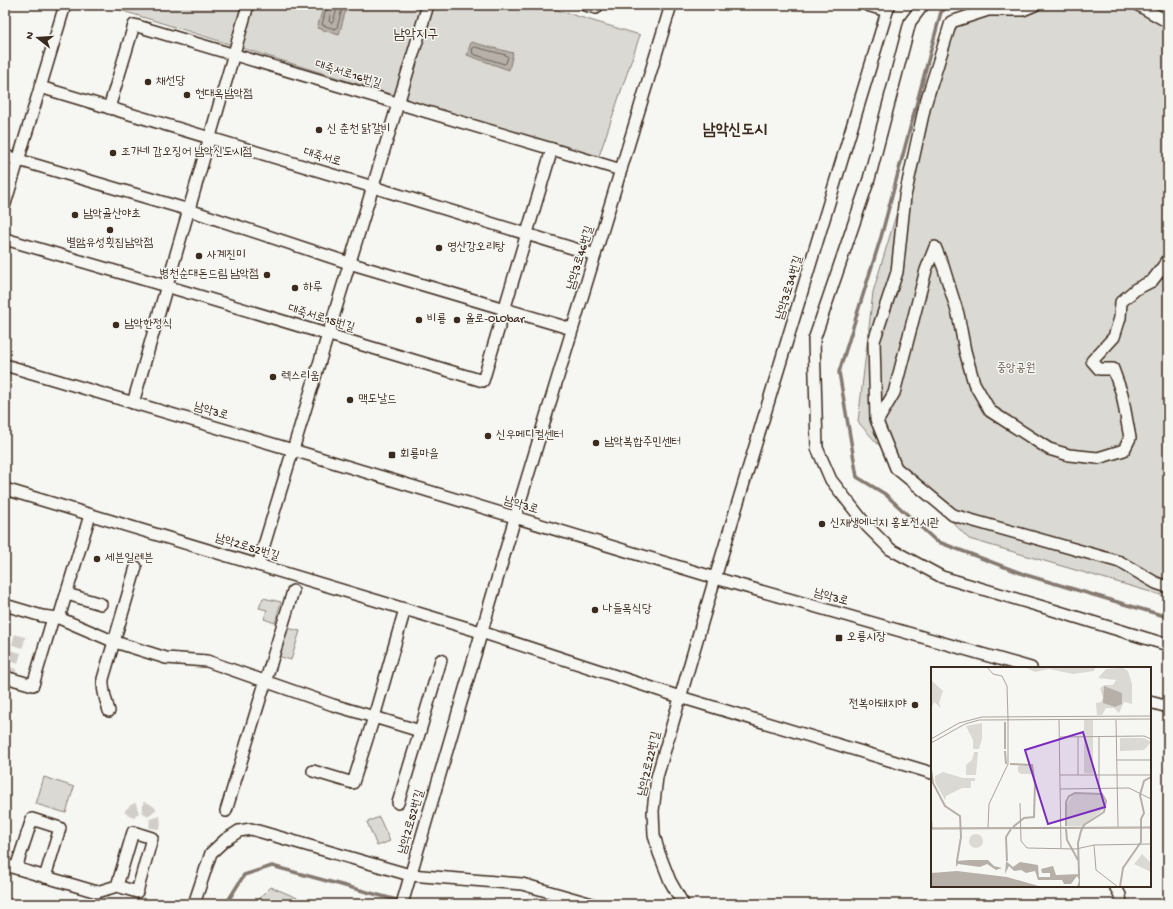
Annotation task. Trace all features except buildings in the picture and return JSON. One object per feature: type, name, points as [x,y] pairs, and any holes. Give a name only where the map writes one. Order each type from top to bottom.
[{"type":"street","points":[[5,204],[65,5]]},
{"type":"street","points":[[133,403],[248,5]]},
{"type":"street","points":[[258,565],[428,5]]},
{"type":"street","points":[[585,5],[596,8],[597,5]]},
{"type":"street","name":"남악3로46번길","points":[[515,518],[671,5]]},
{"type":"street","points":[[866,5],[888,8]]},
{"type":"street","points":[[923,5],[910,22],[869,179],[814,340],[817,448],[831,480],[867,526],[890,549],[942,577],[1168,645]]},
{"type":"street","points":[[1035,5],[1023,10],[988,10],[951,22],[925,105],[905,196],[897,272],[874,341],[876,419],[896,468],[953,515],[1120,562],[1156,583],[1168,587]]},
{"type":"street","points":[[1138,5],[1168,22]]},
{"type":"street","name":"남악3로34번길","points":[[715,578],[888,8]]},
{"type":"street","name":"대죽서로16번길","points":[[109,108],[134,25],[621,170]]},
{"type":"street","name":"대죽서로","points":[[40,87],[595,255]]},
{"type":"street","points":[[527,234],[552,149]]},
{"type":"street","points":[[5,156],[188,210],[350,263],[572,330]]},
{"type":"street","name":"대죽서로15번길","points":[[5,239],[483,381],[527,234]]},
{"type":"street","points":[[877,422],[894,394],[926,270],[935,247],[943,266],[958,314],[965,351],[974,383],[990,411],[1049,449],[1069,455],[1098,458],[1124,450],[1130,438],[1122,394],[1113,368],[1099,369],[1092,361],[1114,337],[1120,318],[1121,302],[1136,289],[1152,281],[1168,260]]},
{"type":"street","name":"남악3로","points":[[5,364],[715,578],[1027,667]]},
{"type":"street","name":"남악2로52번길","points":[[5,489],[481,632]]},
{"type":"street","points":[[5,677],[33,685],[56,618],[66,594],[90,515]]},
{"type":"street","name":"남악2로52번길","points":[[402,904],[515,518]]},
{"type":"street","points":[[109,711],[104,698],[104,679],[136,567]]},
{"type":"street","name":"남악2로22번길","points":[[684,904],[670,881],[654,835],[653,819],[655,792],[657,777],[715,578]]},
{"type":"street","points":[[226,811],[293,591]]},
{"type":"street","points":[[66,594],[101,604]]},
{"type":"street","points":[[5,605],[42,616],[56,618],[115,642],[166,658],[207,661],[333,705],[420,731]]},
{"type":"street","points":[[313,771],[353,783],[374,717],[405,609]]},
{"type":"street","points":[[481,632],[680,697],[931,773]]},
{"type":"street","points":[[398,803],[441,660]]},
{"type":"street","points":[[1151,702],[1168,707]]},
{"type":"street","points":[[16,868],[32,819],[60,828],[45,877]]},
{"type":"street","points":[[194,904],[211,853],[225,840],[239,831],[250,829],[410,875],[522,884],[592,904]]},
{"type":"street","points":[[5,865],[97,892],[117,886],[137,892],[152,838],[133,832],[117,886]]},
{"type":"street","points":[[1116,887],[1120,895],[1121,904]]},
{"type":"green space","points":[[104,5],[540,5],[640,35],[598,159]]},
{"type":"green space","name":"중앙공원","points":[[1031,5],[1137,5],[1168,20],[1168,597],[969,539],[897,465],[858,422],[873,292],[953,25]]},
{"type":"green space","points":[[263,598],[281,602],[275,623],[264,619],[267,610],[259,608]]},
{"type":"green space","points":[[283,627],[300,631],[291,660],[274,655]]},
{"type":"green space","points":[[44,777],[74,787],[66,813],[36,804]]},
{"type":"green space","points":[[379,817],[390,841],[377,846],[367,822]]},
{"type":"green space","points":[[271,887],[312,904],[254,904]]},
{"type":"water","points":[[324,5],[347,5],[339,35],[317,28]]},
{"type":"water","points":[[471,42],[513,53],[509,70],[467,55]]},
{"type":"waterway","points":[[950,5],[941,12],[881,237],[839,372],[857,477],[885,494],[936,541],[1026,575],[1168,617]]},
{"type":"waterway","points":[[226,904],[244,875],[272,866],[411,904]]},
{"type":"tunnel","points":[[8,678],[21,633]]},
{"type":"tunnel","points":[[129,815],[132,811],[140,808],[151,811],[155,819],[155,829],[152,838]]},
{"type":"place","name":"채선당","points":[[148,82]]},
{"type":"place","name":"현대옥남악점","points":[[187,95]]},
{"type":"place","name":"신 춘천 닭갈비","points":[[319,130]]},
{"type":"place","name":"조가네 갑오징어 남악신도시점","points":[[113,153]]},
{"type":"place","name":"남악골산야초","points":[[75,215]]},
{"type":"place","name":"별암유성횟집남악점","points":[[110,230]]},
{"type":"place","name":"영산강오리탕","points":[[439,248]]},
{"type":"place","name":"사계진미","points":[[199,256]]},
{"type":"place","name":"병천순대돈드림 남악점","points":[[267,275]]},
{"type":"place","name":"하루","points":[[295,288]]},
{"type":"place","name":"비룡","points":[[419,320]]},
{"type":"place","name":"올로-OLObar","points":[[457,320]]},
{"type":"place","name":"남악한정식","points":[[116,325]]},
{"type":"place","name":"렉스리움","points":[[273,377]]},
{"type":"place","name":"맥도날드","points":[[350,400]]},
{"type":"place","name":"신우메디컬센터","points":[[488,436]]},
{"type":"place","name":"남악복합주민센터","points":[[596,443]]},
{"type":"place","name":"회룡마을","points":[[392,455]]},
{"type":"place","name":"신재생에너지 홍보전시관","points":[[822,524]]},
{"type":"place","name":"세븐일레븐","points":[[97,559]]},
{"type":"place","name":"나들목식당","points":[[595,610]]},
{"type":"place","name":"오룡시장","points":[[839,638]]},
{"type":"place","name":"전복아돼지야","points":[[915,705]]},
{"type":"district","name":"남악지구","points":[[416,35]]},
{"type":"district","name":"남악신도시","points":[[735,131]]}]
